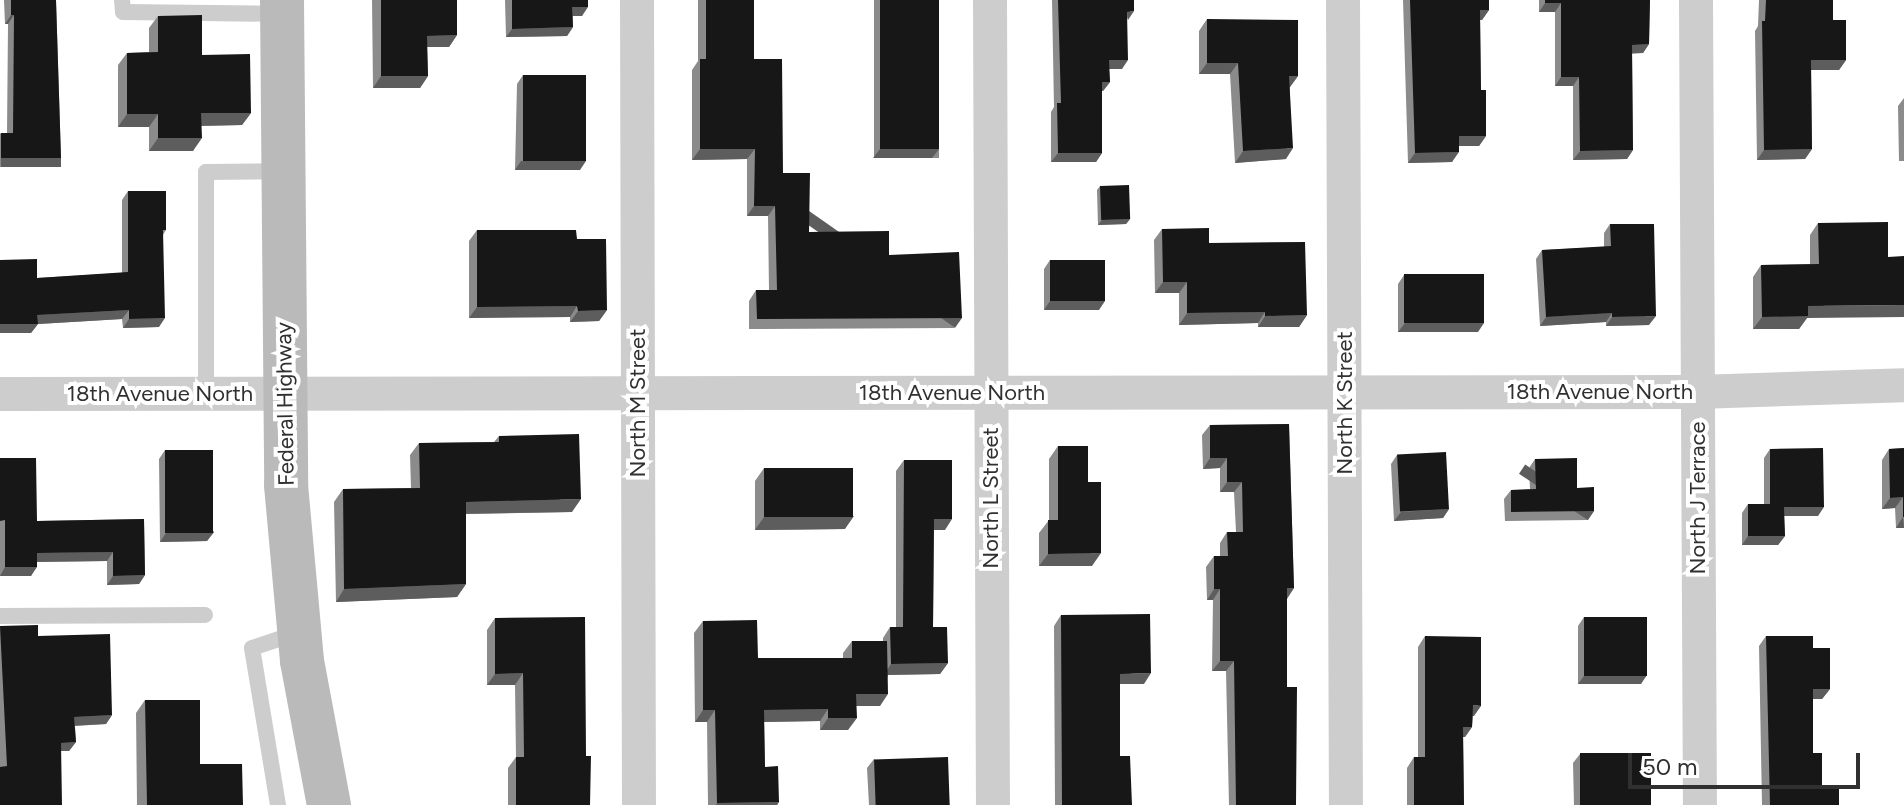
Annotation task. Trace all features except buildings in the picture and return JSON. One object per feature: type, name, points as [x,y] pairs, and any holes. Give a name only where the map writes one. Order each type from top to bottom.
[{"type":"main road","name":"Federal Highway","points":[[282,7],[286,485],[298,632],[329,805]]},
{"type":"street","name":"North M Street","points":[[637,0],[639,805]]},
{"type":"street","name":"North L Street","points":[[990,0],[993,805]]},
{"type":"street","name":"North K Street","points":[[1343,0],[1346,805]]},
{"type":"street","name":"North J Terrace","points":[[1696,0],[1700,805]]},
{"type":"street","name":"18th Avenue North","points":[[0,394],[1698,392],[1904,385]]},
{"type":"lane","points":[[122,0],[123,12],[282,7]]},
{"type":"lane","points":[[206,394],[206,172],[283,171]]},
{"type":"lane","points":[[0,616],[205,615]]},
{"type":"lane","points":[[278,805],[252,648],[298,632]]}]
